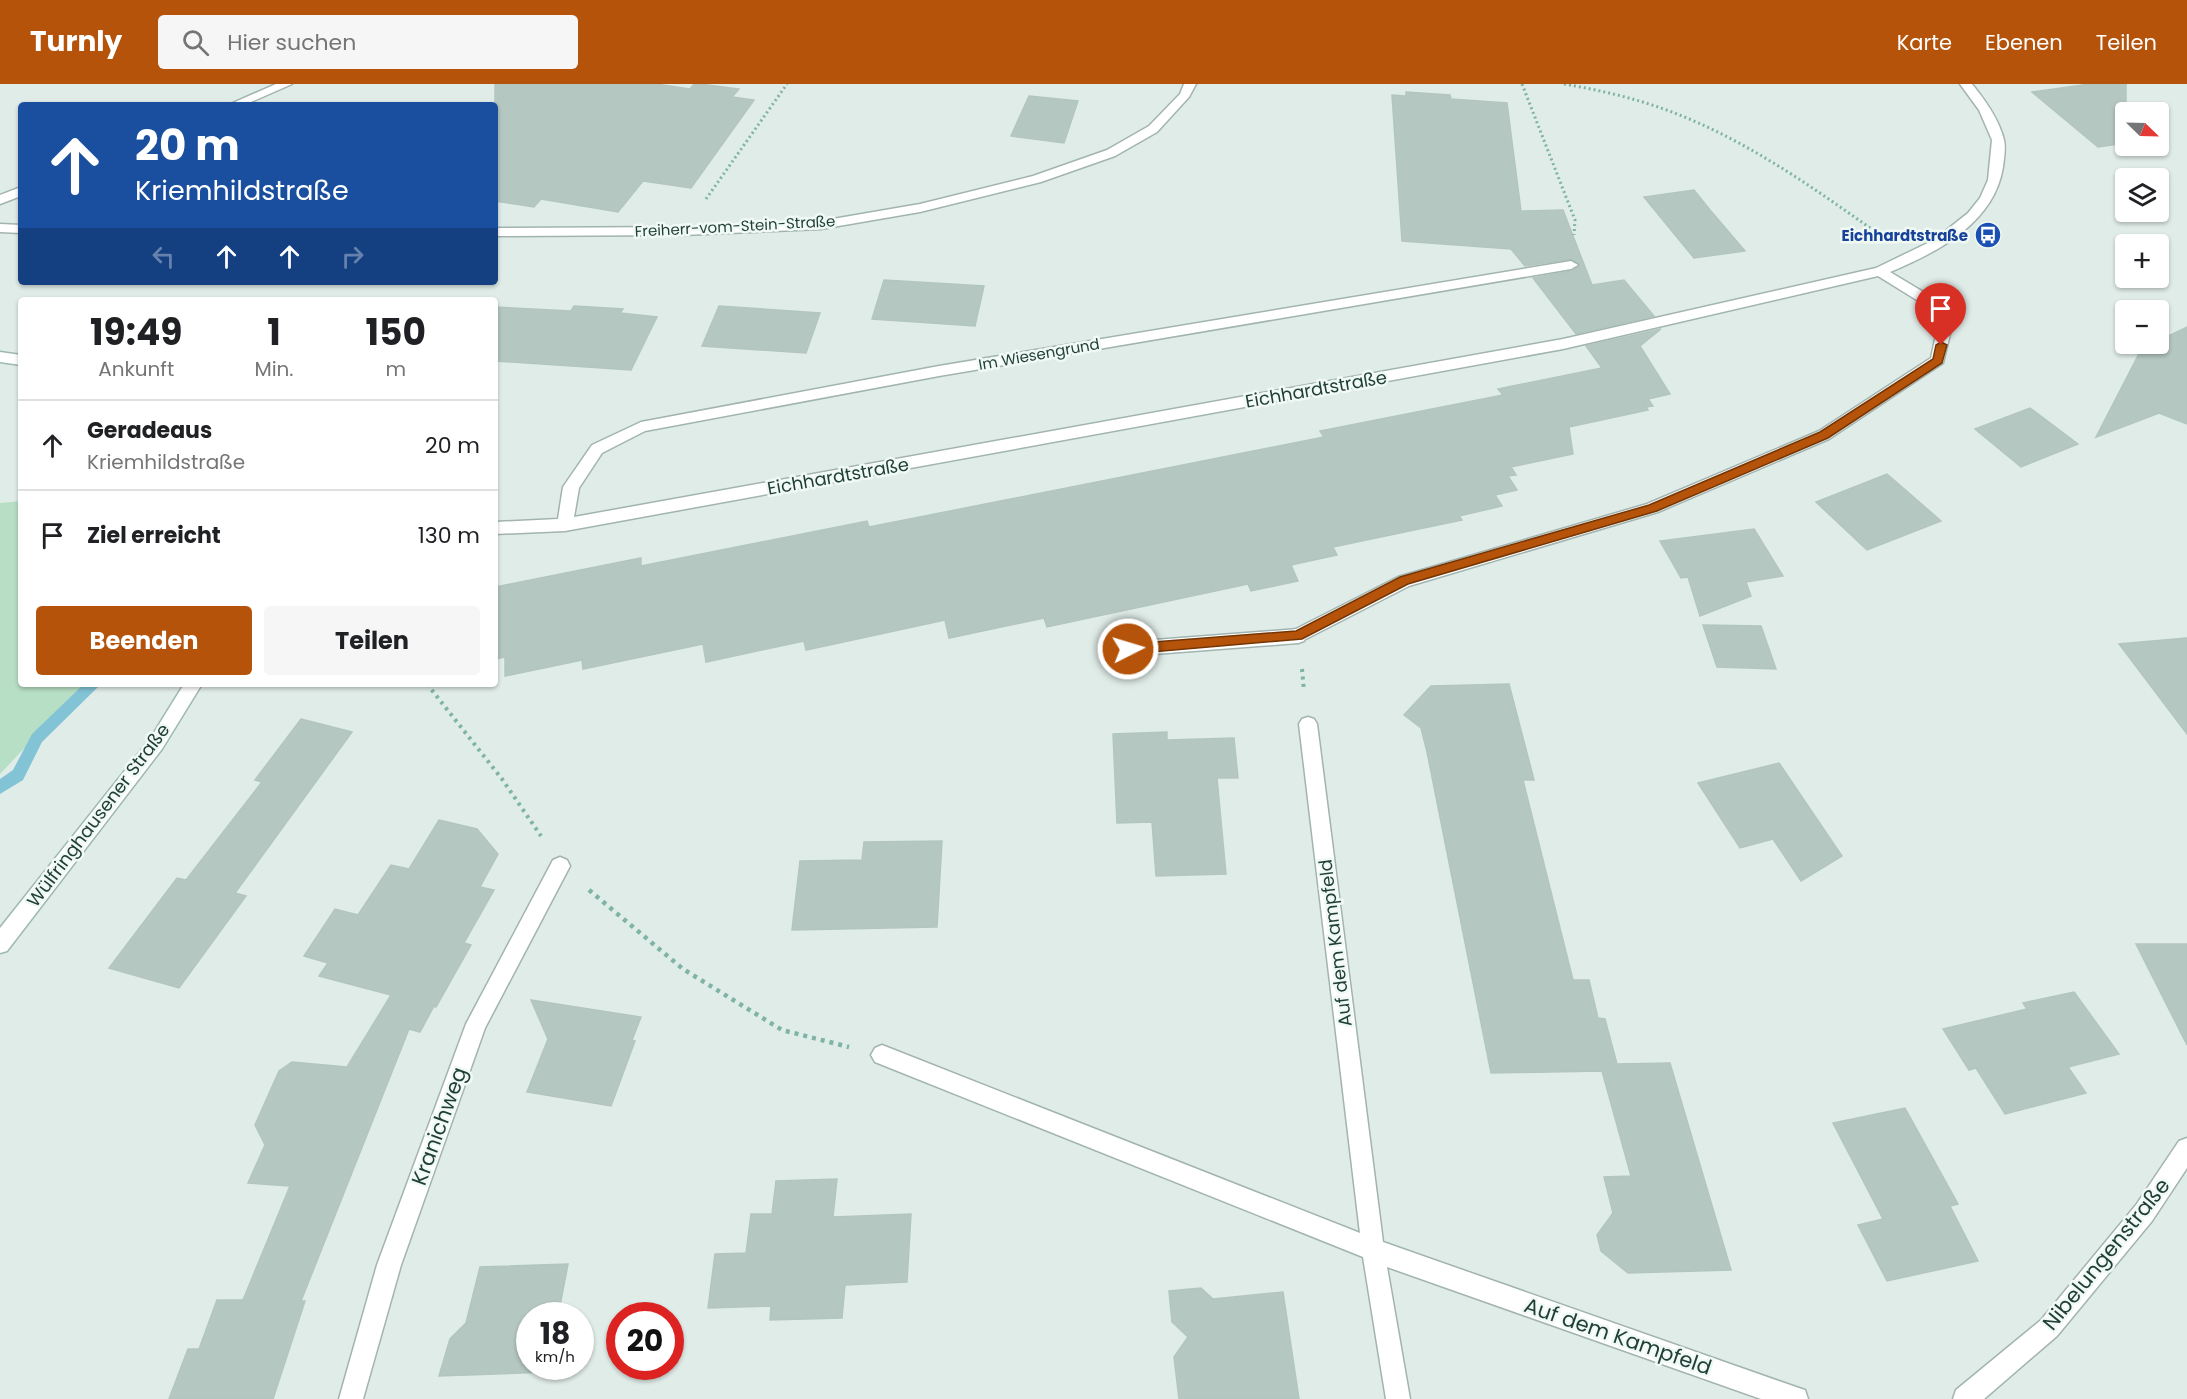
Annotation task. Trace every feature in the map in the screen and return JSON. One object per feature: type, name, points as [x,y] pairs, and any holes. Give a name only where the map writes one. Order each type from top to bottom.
[{"type":"street","points":[[241,102],[286,84]]},
{"type":"street","name":"Freiherr-vom-Stein-Straße","points":[[498,232],[683,231],[821,225],[920,208],[1037,179],[1111,153],[1153,129],[1185,95],[1190,84]]},
{"type":"street","name":"Eichhardtstraße","points":[[498,528],[565,525],[1563,344],[1880,272],[1912,259],[1953,234],[1982,205],[1997,175],[1999,141],[1980,102],[1966,84]]},
{"type":"street","points":[[0,200],[18,192]]},
{"type":"street","points":[[0,228],[18,229]]},
{"type":"street","name":"Im Wiesengrund","points":[[565,525],[571,487],[597,449],[641,427],[939,371],[1571,265]]},
{"type":"street","points":[[1128,649],[1298,636],[1404,580],[1652,508],[1824,435],[1938,360],[1944,330],[1925,299],[1880,272]]},
{"type":"street","points":[[0,357],[18,360]]},
{"type":"street","name":"Wülfringhausener Straße","points":[[0,944],[156,744],[191,687]]},
{"type":"street","name":"Auf dem Kampfeld","points":[[1308,724],[1373,1250],[1398,1399]]},
{"type":"street","name":"Kranichweg","points":[[351,1399],[388,1265],[476,1024],[560,866]]},
{"type":"street","name":"Auf dem Kampfeld","points":[[882,1055],[1373,1250],[1796,1399]]},
{"type":"street","name":"Nibelungenstraße","points":[[1965,1399],[2049,1328],[2144,1213],[2187,1149]]},
{"type":"path","points":[[683,231],[787,84]]},
{"type":"path","points":[[1522,84],[1575,220],[1571,265]]},
{"type":"path","points":[[1564,84],[1598,88],[1657,105],[1746,147],[1819,191],[1912,259]]},
{"type":"path","points":[[1298,636],[1308,724]]},
{"type":"path","points":[[429,687],[502,779],[560,866],[683,969],[782,1030],[882,1055]]},
{"type":"green space","points":[[18,501],[18,687],[82,687],[0,774],[0,503]]},
{"type":"building","points":[[495,84],[656,84],[690,89],[694,84],[700,84],[739,89],[732,97],[754,100],[691,188],[643,181],[618,212],[541,199],[534,207],[498,201],[498,102],[495,102]]},
{"type":"building","points":[[2090,84],[2126,84],[2126,102],[2115,102],[2115,145],[2098,147],[2032,92]]},
{"type":"building","points":[[1406,92],[1450,95],[1451,99],[1507,103],[1521,211],[1563,210],[1592,285],[1624,280],[1654,316],[1576,334],[1533,278],[1572,271],[1580,266],[1572,259],[1525,266],[1511,249],[1402,241],[1392,95],[1406,96]]},
{"type":"building","points":[[1029,96],[1078,101],[1064,143],[1011,136]]},
{"type":"building","points":[[1694,190],[1745,251],[1694,258],[1644,197]]},
{"type":"building","points":[[884,280],[984,286],[975,326],[872,319]]},
{"type":"building","points":[[574,306],[623,309],[620,313],[657,317],[631,370],[498,361],[498,307],[571,311]]},
{"type":"building","points":[[719,306],[820,313],[806,353],[702,346]]},
{"type":"building","points":[[2187,327],[2187,424],[2159,413],[2096,437],[2139,354],[2169,354],[2169,336]]},
{"type":"building","points":[[1661,329],[1640,346],[1670,394],[1648,399],[1653,406],[1646,407],[1648,410],[1569,427],[1573,454],[1511,467],[1516,475],[1508,476],[1517,490],[1495,495],[1502,506],[1459,516],[1462,520],[1333,547],[1337,555],[1291,565],[1298,581],[1251,591],[1248,584],[1047,627],[1044,618],[949,638],[945,620],[806,650],[804,641],[706,662],[703,644],[583,669],[582,660],[505,676],[505,657],[498,658],[498,586],[641,558],[641,566],[867,521],[869,527],[1324,437],[1320,431],[1503,395],[1498,389],[1602,368],[1586,346]]},
{"type":"building","points":[[2030,408],[2078,444],[2021,467],[1975,429]]},
{"type":"building","points":[[1887,474],[1941,521],[1867,550],[1816,502]]},
{"type":"building","points":[[1754,529],[1783,576],[1746,582],[1751,596],[1700,616],[1688,577],[1681,578],[1660,541]]},
{"type":"building","points":[[1703,625],[1761,626],[1776,669],[1717,667]]},
{"type":"building","points":[[2187,638],[2187,734],[2119,644]]},
{"type":"building","points":[[1509,684],[1534,780],[1523,780],[1573,980],[1589,980],[1598,1018],[1605,1019],[1617,1064],[1670,1063],[1731,1270],[1628,1273],[1601,1251],[1597,1235],[1613,1213],[1604,1177],[1631,1176],[1602,1071],[1491,1073],[1427,752],[1421,728],[1404,715],[1431,686]]},
{"type":"building","points":[[301,719],[352,732],[235,893],[246,896],[179,988],[109,968],[177,878],[186,880],[262,782],[255,780]]},
{"type":"building","points":[[1167,732],[1167,740],[1234,738],[1238,778],[1217,778],[1226,874],[1156,876],[1152,822],[1117,823],[1113,734]]},
{"type":"building","points":[[1779,763],[1842,856],[1801,881],[1773,839],[1740,848],[1698,783]]},
{"type":"building","points":[[439,820],[477,829],[498,854],[480,887],[494,890],[464,943],[471,945],[436,1007],[434,1006],[420,1032],[409,1029],[301,1301],[305,1301],[273,1399],[169,1399],[188,1349],[199,1349],[217,1300],[243,1300],[290,1186],[248,1183],[265,1145],[255,1125],[279,1071],[292,1062],[347,1067],[391,995],[319,976],[328,963],[304,956],[335,909],[358,915],[391,865],[409,869]]},
{"type":"building","points":[[942,841],[937,927],[792,930],[800,861],[862,860],[864,842]]},
{"type":"building","points":[[2136,944],[2187,944],[2187,1045]]},
{"type":"building","points":[[2074,992],[2119,1054],[2068,1067],[2086,1093],[2005,1114],[1976,1068],[1969,1070],[1943,1029],[2027,1009],[2023,1003]]},
{"type":"building","points":[[531,1000],[641,1017],[632,1040],[635,1041],[611,1106],[527,1092],[548,1039]]},
{"type":"building","points":[[1905,1108],[1958,1204],[1950,1206],[1978,1261],[1887,1281],[1858,1225],[1883,1219],[1833,1123]]},
{"type":"building","points":[[837,1179],[833,1217],[911,1214],[907,1282],[845,1285],[842,1318],[770,1320],[771,1306],[708,1308],[715,1254],[746,1253],[751,1214],[772,1214],[776,1181]]},
{"type":"building","points":[[568,1264],[561,1302],[516,1302],[516,1373],[439,1376],[450,1339],[466,1323],[480,1267]]},
{"type":"building","points":[[1201,1288],[1213,1299],[1283,1292],[1299,1399],[1179,1399],[1174,1357],[1188,1337],[1172,1322],[1169,1291]]},
{"type":"waterway","points":[[0,787],[18,775],[37,738],[91,687]]},
{"type":"place","name":"Eichhardtstraße","points":[[1988,235]]},
{"type":"route","points":[[1128,649],[1298,636],[1404,580],[1652,508],[1824,435],[1938,360],[1941,345]]}]
